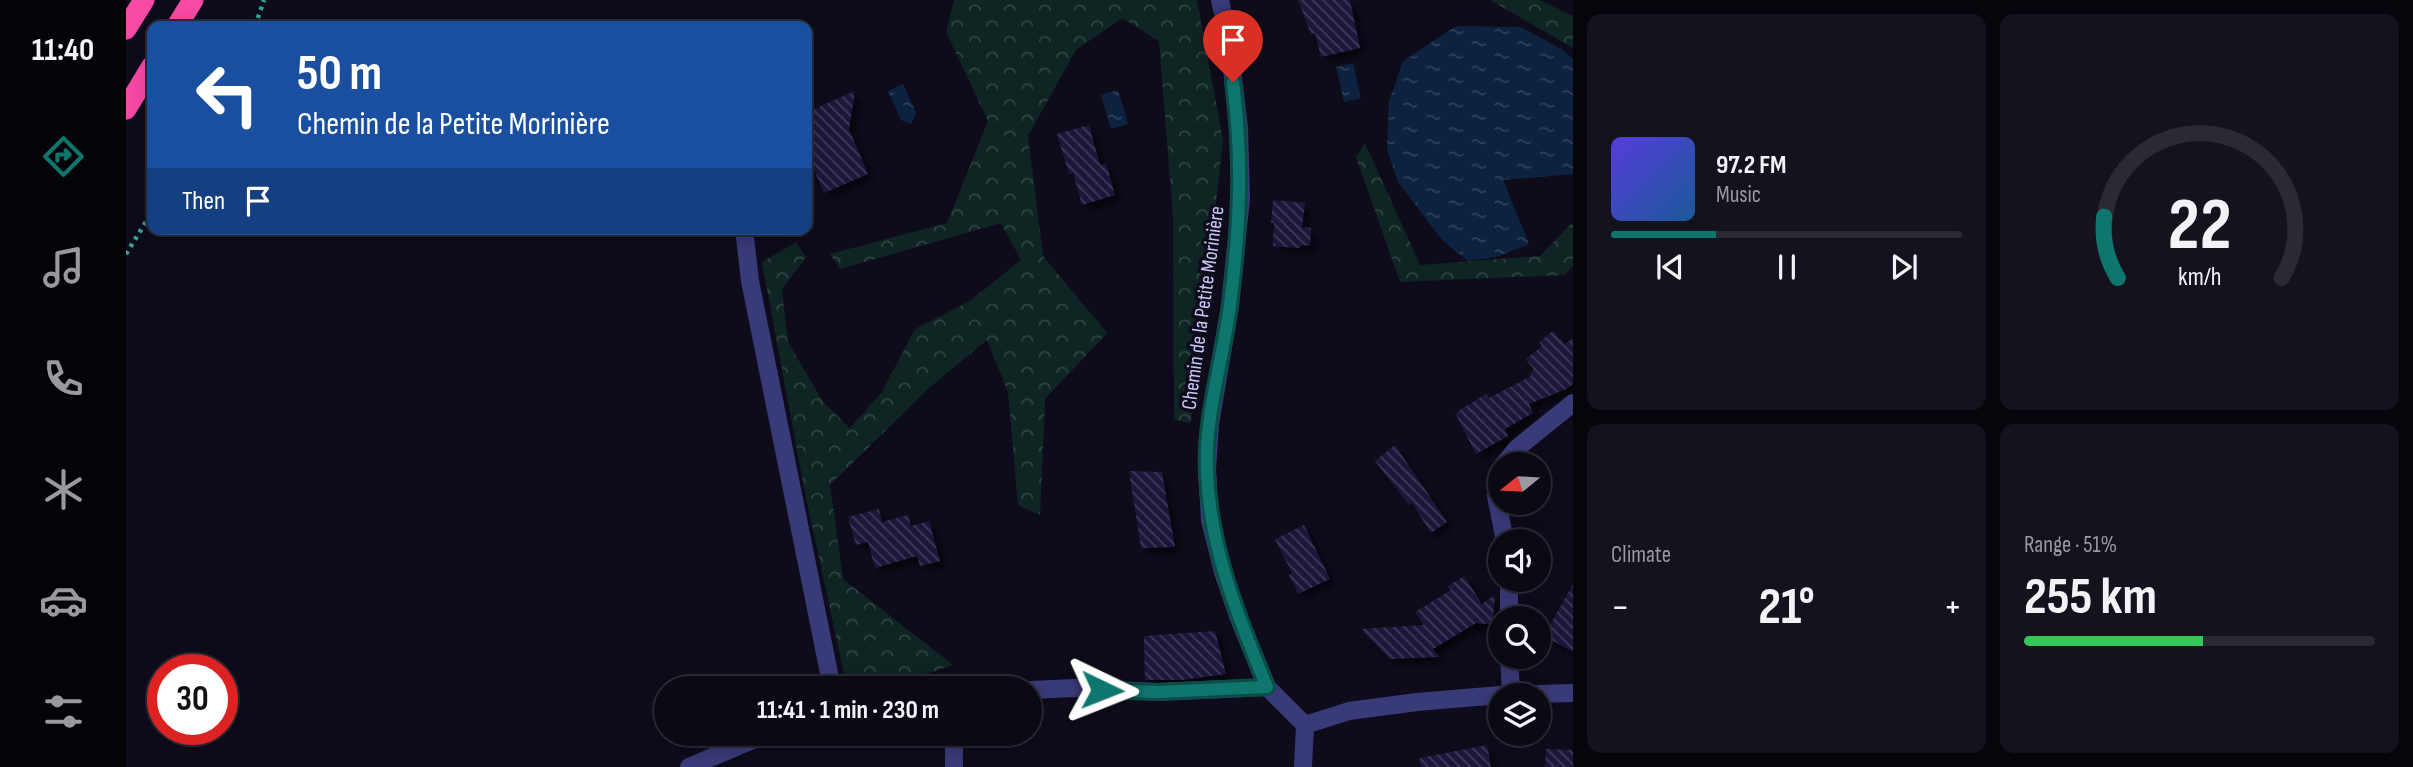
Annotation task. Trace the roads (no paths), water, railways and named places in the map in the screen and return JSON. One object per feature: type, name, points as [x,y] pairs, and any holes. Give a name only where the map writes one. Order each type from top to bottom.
[{"type":"highway","points":[[126,29],[144,0]]},
{"type":"highway","points":[[180,21],[193,0]]},
{"type":"highway","points":[[126,109],[147,74]]},
{"type":"street","name":"Chemin de la Petite Morinière","points":[[1220,0],[1228,36],[1239,128],[1241,198],[1230,305],[1210,424],[1206,470],[1210,520],[1238,616],[1267,687],[1305,725]]},
{"type":"street","points":[[745,235],[750,281],[830,676]]},
{"type":"street","points":[[1514,452],[1573,403]]},
{"type":"street","points":[[1042,689],[1074,688],[1157,692],[1267,687]]},
{"type":"street","points":[[1551,694],[1573,693]]},
{"type":"street","points":[[1303,767],[1305,725],[1349,711],[1488,696]]},
{"type":"street","points":[[689,767],[738,746]]},
{"type":"street","points":[[954,746],[954,767]]},
{"type":"water","points":[[1456,26],[1521,27],[1563,50],[1573,59],[1573,174],[1503,180],[1529,244],[1496,257],[1468,261],[1442,240],[1398,182],[1387,150],[1389,102],[1403,61]]},
{"type":"water","points":[[1353,63],[1361,98],[1344,102],[1336,67]]},
{"type":"water","points":[[903,84],[916,113],[911,124],[901,120],[888,91]]},
{"type":"water","points":[[1118,90],[1128,124],[1111,129],[1101,95]]}]
